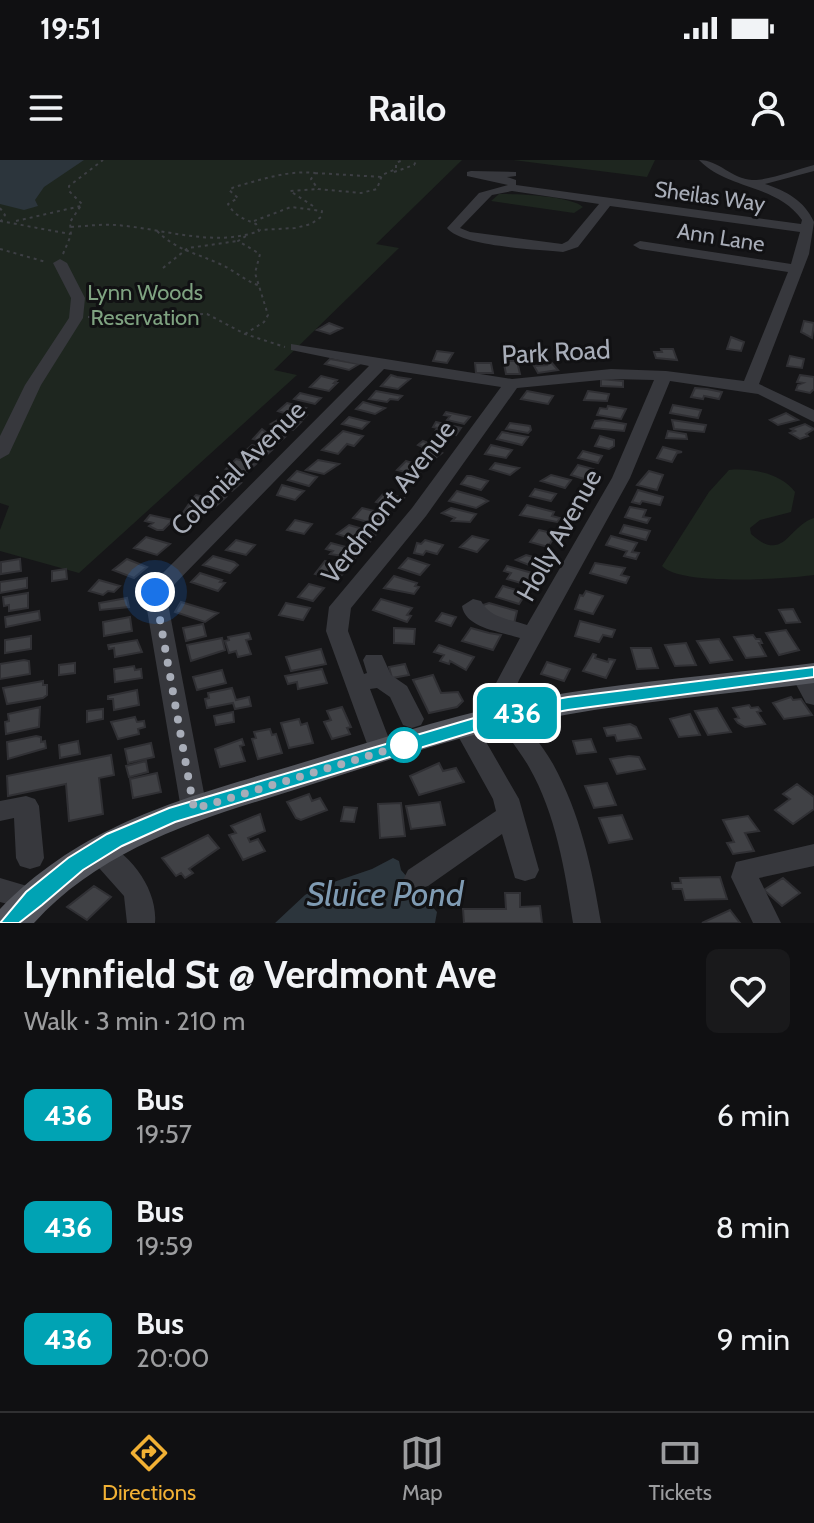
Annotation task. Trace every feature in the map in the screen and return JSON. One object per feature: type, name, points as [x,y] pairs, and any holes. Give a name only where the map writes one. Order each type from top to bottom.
[{"type":"main road","points":[[15,904],[97,850],[151,823],[465,727],[568,703],[810,682]]},
{"type":"street","points":[[705,160],[711,166],[798,205],[807,217],[807,229],[796,269],[750,387]]},
{"type":"street","points":[[754,183],[814,168]]},
{"type":"street","points":[[512,174],[471,174],[559,191],[628,194],[635,191]]},
{"type":"street","name":"Sheilas Way","points":[[607,202],[573,244],[563,248],[470,236],[454,230],[454,226],[473,206],[493,191],[510,189],[559,191],[607,202],[807,229]]},
{"type":"street","name":"Ann Lane","points":[[640,245],[796,269]]},
{"type":"street","points":[[0,454],[33,385],[76,318],[78,298],[60,263]]},
{"type":"street","name":"Park Road","points":[[296,347],[380,364],[512,384],[611,374],[664,376],[750,387],[763,390],[814,417]]},
{"type":"street","name":"Colonial Avenue","points":[[194,809],[155,592],[380,364]]},
{"type":"street","name":"Holly Avenue","points":[[508,715],[500,698],[532,634],[621,478],[664,376]]},
{"type":"street","name":"Verdmont Avenue","points":[[382,752],[337,631],[340,607],[419,512],[512,384]]},
{"type":"street","points":[[473,606],[474,613],[484,619],[532,634]]},
{"type":"street","points":[[355,683],[378,669],[399,692],[412,719]]},
{"type":"street","points":[[508,715],[542,767],[566,818],[587,923]]},
{"type":"street","points":[[465,727],[506,799],[525,870]]},
{"type":"street","points":[[0,811],[26,806],[30,858]]},
{"type":"street","points":[[418,878],[510,815]]},
{"type":"street","points":[[97,850],[140,893],[143,905],[141,923]]},
{"type":"street","points":[[767,923],[745,877],[746,870],[814,855]]},
{"type":"path","points":[[81,206],[69,186],[103,160]]},
{"type":"path","points":[[163,268],[194,247],[238,241],[259,231],[311,224],[321,217],[322,211],[290,191],[318,189],[366,193],[377,189],[383,177],[403,160]]},
{"type":"path","points":[[392,171],[414,165],[417,160]]},
{"type":"path","points":[[316,208],[281,209],[269,213],[263,220],[251,221],[235,216],[228,204],[238,195],[229,190],[280,173],[383,177]]},
{"type":"path","points":[[315,173],[311,179],[318,189]]},
{"type":"path","points":[[12,222],[81,206]]},
{"type":"path","points":[[0,249],[36,261],[60,263],[71,235],[70,222],[81,206]]},
{"type":"path","points":[[0,208],[5,215],[0,221]]},
{"type":"path","points":[[0,221],[71,235]]},
{"type":"path","points":[[251,221],[259,231]]},
{"type":"path","points":[[71,227],[93,224],[205,237],[248,235]]},
{"type":"path","points":[[156,230],[171,245],[221,264],[248,282],[260,286]]},
{"type":"path","points":[[238,241],[260,254],[255,273],[268,315],[264,322],[245,334]]},
{"type":"path","points":[[84,318],[207,314],[245,334],[284,347],[296,347]]},
{"type":"green space","name":"Lynn Woods Reservation","points":[[0,160],[462,160],[376,244],[399,248],[274,370],[297,375],[79,573],[0,551],[0,530],[9,506],[0,503]]},
{"type":"green space","points":[[513,160],[655,160],[647,177]]},
{"type":"green space","points":[[499,194],[556,198],[583,207],[574,213],[491,201]]},
{"type":"green space","points":[[729,470],[774,476],[795,492],[791,512],[760,520],[750,528],[751,534],[762,542],[779,544],[814,518],[814,575],[711,579],[673,572],[662,566],[709,492]]},
{"type":"water","points":[[0,160],[84,160],[44,187],[35,200],[38,206],[24,210],[0,204]]},
{"type":"water","name":"Sluice Pond","points":[[393,858],[399,861],[401,870],[437,912],[435,923],[275,923],[305,895],[319,887],[372,869]]},
{"type":"building","points":[[804,321],[814,323],[812,338],[801,332]]},
{"type":"building","points":[[329,323],[342,328],[330,334],[317,330]]},
{"type":"building","points":[[731,337],[744,342],[741,351],[727,349]]},
{"type":"building","points":[[661,349],[673,349],[677,360],[656,358],[654,352],[662,352]]},
{"type":"building","points":[[437,351],[453,353],[447,363],[433,361]]},
{"type":"building","points":[[790,356],[804,359],[802,368],[787,366]]},
{"type":"building","points":[[330,359],[359,364],[349,370],[325,364]]},
{"type":"building","points":[[517,361],[520,374],[506,374],[504,364]]},
{"type":"building","points":[[546,362],[551,362],[558,370],[538,373],[534,366],[547,365]]},
{"type":"building","points":[[475,363],[491,363],[493,373],[476,373]]},
{"type":"building","points":[[391,375],[410,379],[398,389],[381,386]]},
{"type":"building","points":[[800,375],[814,377],[814,389],[810,393],[796,390],[803,383],[797,382]]},
{"type":"building","points":[[321,376],[337,380],[334,383],[337,383],[329,391],[310,387]]},
{"type":"building","points":[[601,379],[623,381],[623,387],[601,386]]},
{"type":"building","points":[[695,388],[722,392],[719,399],[691,397]]},
{"type":"building","points":[[376,391],[402,396],[387,402],[369,399]]},
{"type":"building","points":[[527,391],[553,396],[548,404],[521,399]]},
{"type":"building","points":[[588,391],[609,394],[607,401],[584,400]]},
{"type":"building","points":[[300,393],[321,398],[315,404],[294,399]]},
{"type":"building","points":[[363,402],[385,408],[375,414],[356,409]]},
{"type":"building","points":[[287,403],[306,408],[302,412],[307,415],[303,419],[278,411]]},
{"type":"building","points":[[673,405],[701,410],[698,418],[670,413]]},
{"type":"building","points":[[608,406],[626,409],[621,419],[597,415],[600,408],[607,409]]},
{"type":"building","points":[[446,412],[470,417],[464,424],[447,420],[450,416],[444,415]]},
{"type":"building","points":[[786,413],[798,420],[778,425],[770,420]]},
{"type":"building","points":[[349,417],[369,422],[362,429],[342,424]]},
{"type":"building","points":[[281,418],[301,422],[293,430],[271,424]]},
{"type":"building","points":[[672,420],[706,425],[704,432],[674,429]]},
{"type":"building","points":[[595,421],[626,424],[624,431],[592,428]]},
{"type":"building","points":[[436,422],[461,428],[456,435],[436,430],[438,428],[433,427]]},
{"type":"building","points":[[510,423],[530,426],[531,430],[528,433],[506,429]]},
{"type":"building","points":[[805,424],[814,429],[806,434],[808,436],[800,439],[790,433],[795,431],[791,429]]},
{"type":"building","points":[[262,429],[285,437],[276,445],[253,439]]},
{"type":"building","points":[[343,431],[363,436],[354,446],[347,444],[338,454],[322,450]]},
{"type":"building","points":[[668,431],[686,434],[687,439],[666,438]]},
{"type":"building","points":[[502,432],[528,437],[522,445],[497,439]]},
{"type":"building","points":[[600,436],[614,440],[614,446],[609,449],[595,446]]},
{"type":"building","points":[[423,441],[439,447],[434,450],[442,453],[434,459],[420,454],[427,449],[418,445]]},
{"type":"building","points":[[252,445],[272,450],[262,459],[242,454]]},
{"type":"building","points":[[491,445],[512,450],[506,458],[485,454]]},
{"type":"building","points":[[663,447],[682,452],[677,453],[672,462],[657,458]]},
{"type":"building","points":[[583,451],[602,456],[598,463],[578,458]]},
{"type":"building","points":[[236,459],[256,464],[246,473],[226,469]]},
{"type":"building","points":[[318,460],[339,464],[324,474],[306,470]]},
{"type":"building","points":[[406,461],[426,467],[417,475],[397,470]]},
{"type":"building","points":[[495,463],[519,468],[510,475],[490,469]]},
{"type":"building","points":[[578,465],[593,469],[584,479],[571,475]]},
{"type":"building","points":[[297,471],[317,477],[309,486],[288,480]]},
{"type":"building","points":[[649,471],[663,475],[657,490],[637,485]]},
{"type":"building","points":[[551,475],[571,480],[565,488],[541,481]]},
{"type":"building","points":[[467,476],[488,481],[481,490],[461,484]]},
{"type":"building","points":[[223,478],[241,483],[232,491],[214,486]]},
{"type":"building","points":[[282,485],[304,491],[295,500],[277,495]]},
{"type":"building","points":[[535,489],[556,494],[551,501],[530,496]]},
{"type":"building","points":[[638,490],[663,497],[660,505],[632,502]]},
{"type":"building","points":[[457,491],[488,501],[476,508],[449,501]]},
{"type":"building","points":[[209,493],[226,497],[215,507],[190,501],[196,495],[205,497]]},
{"type":"building","points":[[384,493],[404,498],[396,507],[376,502]]},
{"type":"building","points":[[189,504],[210,510],[200,518],[182,514]]},
{"type":"building","points":[[527,505],[554,512],[552,516],[560,518],[557,522],[520,515]]},
{"type":"building","points":[[630,507],[646,510],[643,517],[650,518],[647,523],[625,517]]},
{"type":"building","points":[[362,508],[391,515],[382,526],[353,518]]},
{"type":"building","points":[[451,508],[476,514],[470,522],[452,521],[455,518],[442,513]]},
{"type":"building","points":[[150,515],[173,520],[163,530],[157,530],[149,526],[153,523],[145,521]]},
{"type":"building","points":[[295,520],[312,524],[304,534],[287,530]]},
{"type":"building","points":[[349,525],[377,533],[368,544],[337,534]]},
{"type":"building","points":[[624,525],[650,531],[646,540],[620,533]]},
{"type":"building","points":[[539,530],[556,534],[548,547],[530,542]]},
{"type":"building","points":[[472,536],[488,540],[477,552],[460,547]]},
{"type":"building","points":[[611,536],[637,543],[632,552],[639,553],[636,559],[624,556],[627,551],[606,545]]},
{"type":"building","points":[[146,537],[170,544],[157,555],[134,548]]},
{"type":"building","points":[[236,540],[255,545],[246,555],[226,550]]},
{"type":"building","points":[[425,540],[443,545],[437,554],[426,551],[423,555],[414,553],[417,543]]},
{"type":"building","points":[[331,543],[361,551],[355,558],[330,554],[333,551],[326,549]]},
{"type":"building","points":[[526,555],[548,561],[542,570],[516,560]]},
{"type":"building","points":[[213,556],[238,565],[230,573],[203,565]]},
{"type":"building","points":[[408,558],[429,565],[420,575],[399,568]]},
{"type":"building","points":[[20,559],[21,571],[1,574],[1,562]]},
{"type":"building","points":[[127,559],[147,567],[134,578],[113,570]]},
{"type":"building","points":[[325,561],[348,568],[337,580],[315,574]]},
{"type":"building","points":[[595,563],[625,568],[621,575],[629,577],[626,583],[590,573]]},
{"type":"building","points":[[507,566],[536,574],[531,586],[507,579],[511,573],[504,571]]},
{"type":"building","points":[[66,569],[67,579],[52,581],[52,571]]},
{"type":"building","points":[[200,573],[225,583],[218,591],[191,582]]},
{"type":"building","points":[[394,576],[417,583],[415,586],[419,587],[414,594],[384,588]]},
{"type":"building","points":[[27,578],[27,588],[0,593],[0,582]]},
{"type":"building","points":[[99,580],[120,586],[114,592],[108,591],[103,595],[89,591]]},
{"type":"building","points":[[309,584],[324,588],[313,601],[298,597]]},
{"type":"building","points":[[503,586],[526,593],[519,604],[496,597]]},
{"type":"building","points":[[586,591],[603,596],[593,614],[575,609],[580,595],[583,596]]},
{"type":"building","points":[[28,593],[28,608],[9,611],[9,605],[4,606],[3,597]]},
{"type":"building","points":[[127,598],[129,607],[100,610],[99,603]]},
{"type":"building","points":[[381,599],[412,608],[407,622],[373,610]]},
{"type":"building","points":[[181,602],[218,613],[205,622],[175,612]]},
{"type":"building","points":[[286,603],[310,608],[303,620],[279,615]]},
{"type":"building","points":[[489,603],[517,611],[514,624],[483,613],[483,605]]},
{"type":"building","points":[[793,609],[800,622],[786,623],[779,610]]},
{"type":"building","points":[[39,611],[40,620],[6,627],[5,617]]},
{"type":"building","points":[[442,613],[456,617],[451,626],[436,621]]},
{"type":"building","points":[[130,617],[132,631],[104,636],[103,622]]},
{"type":"building","points":[[580,621],[615,630],[612,637],[603,635],[599,642],[575,636]]},
{"type":"building","points":[[203,624],[206,636],[186,641],[183,628]]},
{"type":"building","points":[[394,628],[415,629],[414,644],[394,643]]},
{"type":"building","points":[[471,628],[501,635],[493,650],[462,641]]},
{"type":"building","points":[[786,630],[799,650],[779,655],[766,633]]},
{"type":"building","points":[[249,633],[251,639],[246,640],[251,654],[238,657],[236,651],[229,653],[225,641],[229,640],[228,637]]},
{"type":"building","points":[[753,635],[760,639],[766,656],[746,658],[734,637]]},
{"type":"building","points":[[31,636],[31,649],[5,653],[5,640]]},
{"type":"building","points":[[222,638],[225,650],[191,661],[187,645]]},
{"type":"building","points":[[719,639],[732,660],[710,663],[697,641]]},
{"type":"building","points":[[137,640],[142,652],[115,657],[114,648],[109,649],[108,645]]},
{"type":"building","points":[[686,643],[696,665],[675,666],[665,645]]},
{"type":"building","points":[[439,645],[474,657],[466,670],[450,661],[449,664],[440,661],[444,655],[434,652]]},
{"type":"building","points":[[631,648],[651,648],[658,668],[637,669]]},
{"type":"building","points":[[321,649],[326,664],[291,671],[286,657]]},
{"type":"building","points":[[593,654],[595,658],[608,662],[609,659],[615,660],[606,678],[583,671]]},
{"type":"building","points":[[29,661],[30,674],[0,679],[0,664]]},
{"type":"building","points":[[547,662],[570,669],[564,681],[541,674]]},
{"type":"building","points":[[75,663],[75,673],[59,675],[59,665]]},
{"type":"building","points":[[405,664],[409,675],[392,678],[389,667]]},
{"type":"building","points":[[134,666],[135,670],[141,669],[142,678],[115,682],[114,669]]},
{"type":"building","points":[[322,669],[327,683],[298,689],[297,682],[288,684],[285,676]]},
{"type":"building","points":[[222,670],[226,683],[197,690],[193,677]]},
{"type":"building","points":[[433,675],[441,693],[458,692],[463,701],[457,707],[429,713],[413,680]]},
{"type":"building","points":[[43,681],[43,685],[47,685],[47,695],[43,698],[7,704],[3,688]]},
{"type":"building","points":[[232,688],[236,700],[249,697],[251,706],[235,709],[233,703],[207,708],[205,699],[209,698],[208,693]]},
{"type":"building","points":[[137,690],[139,705],[114,710],[113,699],[108,699],[108,696]]},
{"type":"building","points":[[791,697],[793,700],[801,699],[812,715],[784,719],[773,703]]},
{"type":"building","points":[[749,705],[751,708],[758,707],[761,711],[757,712],[765,724],[745,727],[738,723],[735,719],[739,718],[733,708]]},
{"type":"building","points":[[40,707],[39,727],[6,734],[8,714]]},
{"type":"building","points":[[342,707],[351,727],[347,728],[350,734],[332,739],[324,722],[331,720],[327,711]]},
{"type":"building","points":[[717,708],[731,732],[708,735],[695,711]]},
{"type":"building","points":[[103,709],[103,719],[87,722],[87,711]]},
{"type":"building","points":[[233,712],[234,722],[216,725],[214,716]]},
{"type":"building","points":[[690,714],[700,735],[679,737],[670,719]]},
{"type":"building","points":[[135,717],[137,722],[144,721],[145,727],[138,729],[139,734],[118,739],[111,722]]},
{"type":"building","points":[[299,719],[301,725],[307,723],[313,743],[289,748],[281,723]]},
{"type":"building","points":[[630,724],[636,727],[641,738],[617,741],[615,735],[607,736],[604,728]]},
{"type":"building","points":[[270,729],[272,735],[276,734],[282,753],[258,759],[252,739],[256,738],[254,732]]},
{"type":"building","points":[[41,737],[41,742],[45,741],[46,748],[8,759],[7,742]]},
{"type":"building","points":[[242,739],[244,745],[240,746],[245,761],[220,767],[215,749]]},
{"type":"building","points":[[591,739],[596,752],[577,754],[573,741]]},
{"type":"building","points":[[78,741],[80,754],[60,758],[59,745]]},
{"type":"building","points":[[151,743],[154,757],[128,763],[125,749]]},
{"type":"building","points":[[111,755],[114,775],[99,778],[103,814],[69,821],[66,784],[8,796],[7,776]]},
{"type":"building","points":[[639,757],[645,769],[617,774],[610,759]]},
{"type":"building","points":[[146,761],[148,772],[129,777],[126,766]]},
{"type":"building","points":[[439,763],[443,771],[456,768],[464,782],[419,795],[410,776]]},
{"type":"building","points":[[157,773],[161,792],[133,798],[130,779]]},
{"type":"building","points":[[607,783],[616,805],[594,808],[585,786]]},
{"type":"building","points":[[797,784],[814,797],[814,809],[793,824],[775,810],[790,799],[783,794]]},
{"type":"building","points":[[309,794],[312,801],[320,798],[327,810],[301,820],[296,818],[287,802]]},
{"type":"building","points":[[440,802],[445,825],[411,829],[406,806]]},
{"type":"building","points":[[401,803],[405,836],[380,838],[378,804]]},
{"type":"building","points":[[344,807],[357,808],[354,822],[341,821]]},
{"type":"building","points":[[260,814],[265,831],[248,838],[250,842],[258,839],[265,851],[243,860],[229,835],[236,833],[231,826]]},
{"type":"building","points":[[622,815],[632,839],[609,843],[599,818]]},
{"type":"building","points":[[748,816],[759,831],[745,833],[754,851],[733,854],[727,843],[734,842],[723,820]]},
{"type":"building","points":[[208,835],[219,848],[189,869],[193,873],[185,878],[181,873],[176,876],[162,858]]},
{"type":"building","points":[[720,877],[727,899],[685,900],[682,889],[673,889],[672,883],[681,883],[680,878]]},
{"type":"building","points":[[783,878],[800,893],[782,906],[764,890]]},
{"type":"building","points":[[94,886],[111,897],[87,920],[67,907]]},
{"type":"building","points":[[505,893],[520,893],[520,907],[540,906],[542,923],[464,923],[463,909],[506,909]]},
{"type":"building","points":[[730,910],[740,923],[702,923]]},
{"type":"bus line","name":"436","points":[[11,923],[76,864],[114,840],[169,816],[508,715],[568,703],[814,673]]},
{"type":"route","points":[[155,592],[194,809],[404,745]]}]
